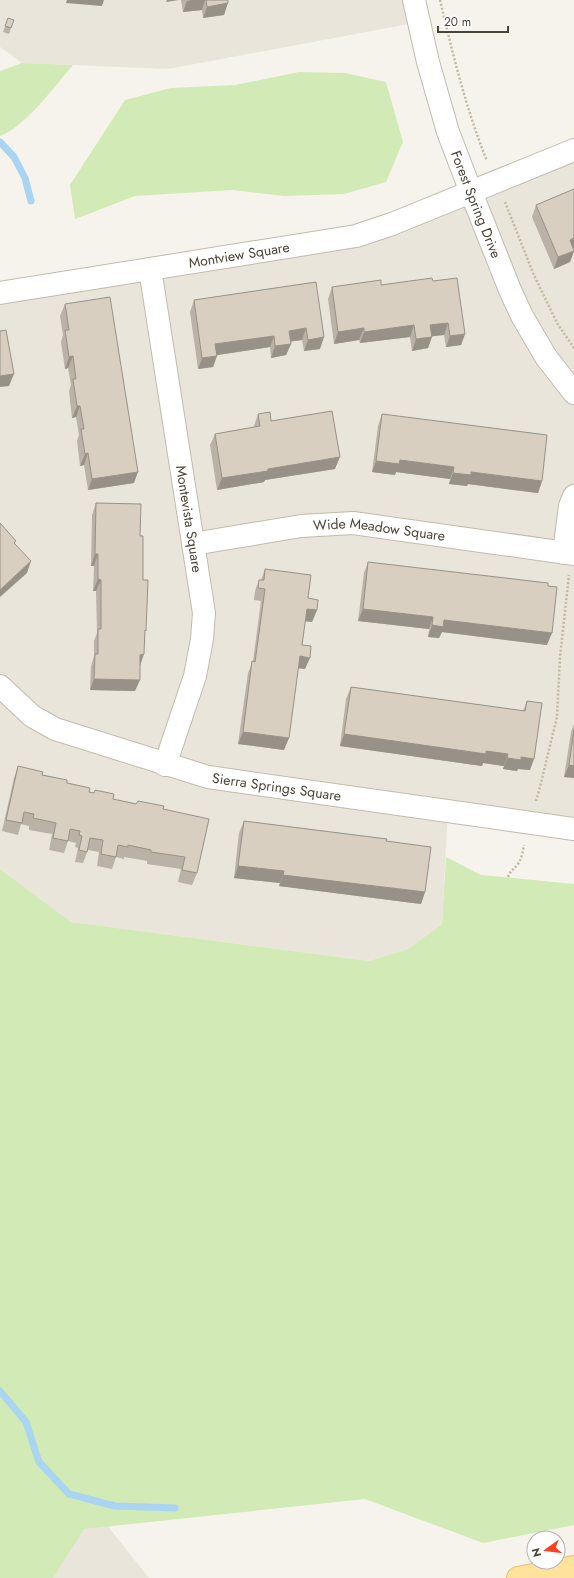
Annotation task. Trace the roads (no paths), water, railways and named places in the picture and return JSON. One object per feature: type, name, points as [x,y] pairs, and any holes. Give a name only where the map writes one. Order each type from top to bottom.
[{"type":"main road","points":[[518,1578],[574,1567]]},
{"type":"street","name":"Forest Spring Drive","points":[[414,0],[428,62],[448,132],[510,290],[522,316],[546,357],[574,393]]},
{"type":"street","name":"Montview Square","points":[[0,293],[356,236],[392,224],[574,150]]},
{"type":"street","name":"Montevista Square","points":[[150,269],[204,613],[202,640],[195,676],[165,765]]},
{"type":"street","points":[[570,554],[570,506],[574,496]]},
{"type":"street","name":"Wide Meadow Square","points":[[193,544],[301,526],[353,523],[570,554]]},
{"type":"street","name":"Sierra Springs Square","points":[[0,686],[32,716],[55,729],[165,765],[208,777],[574,829]]},
{"type":"waterway","points":[[0,142],[14,157],[25,178],[31,201]]},
{"type":"waterway","points":[[0,1391],[26,1422],[39,1462],[69,1494],[115,1506],[175,1508]]}]
